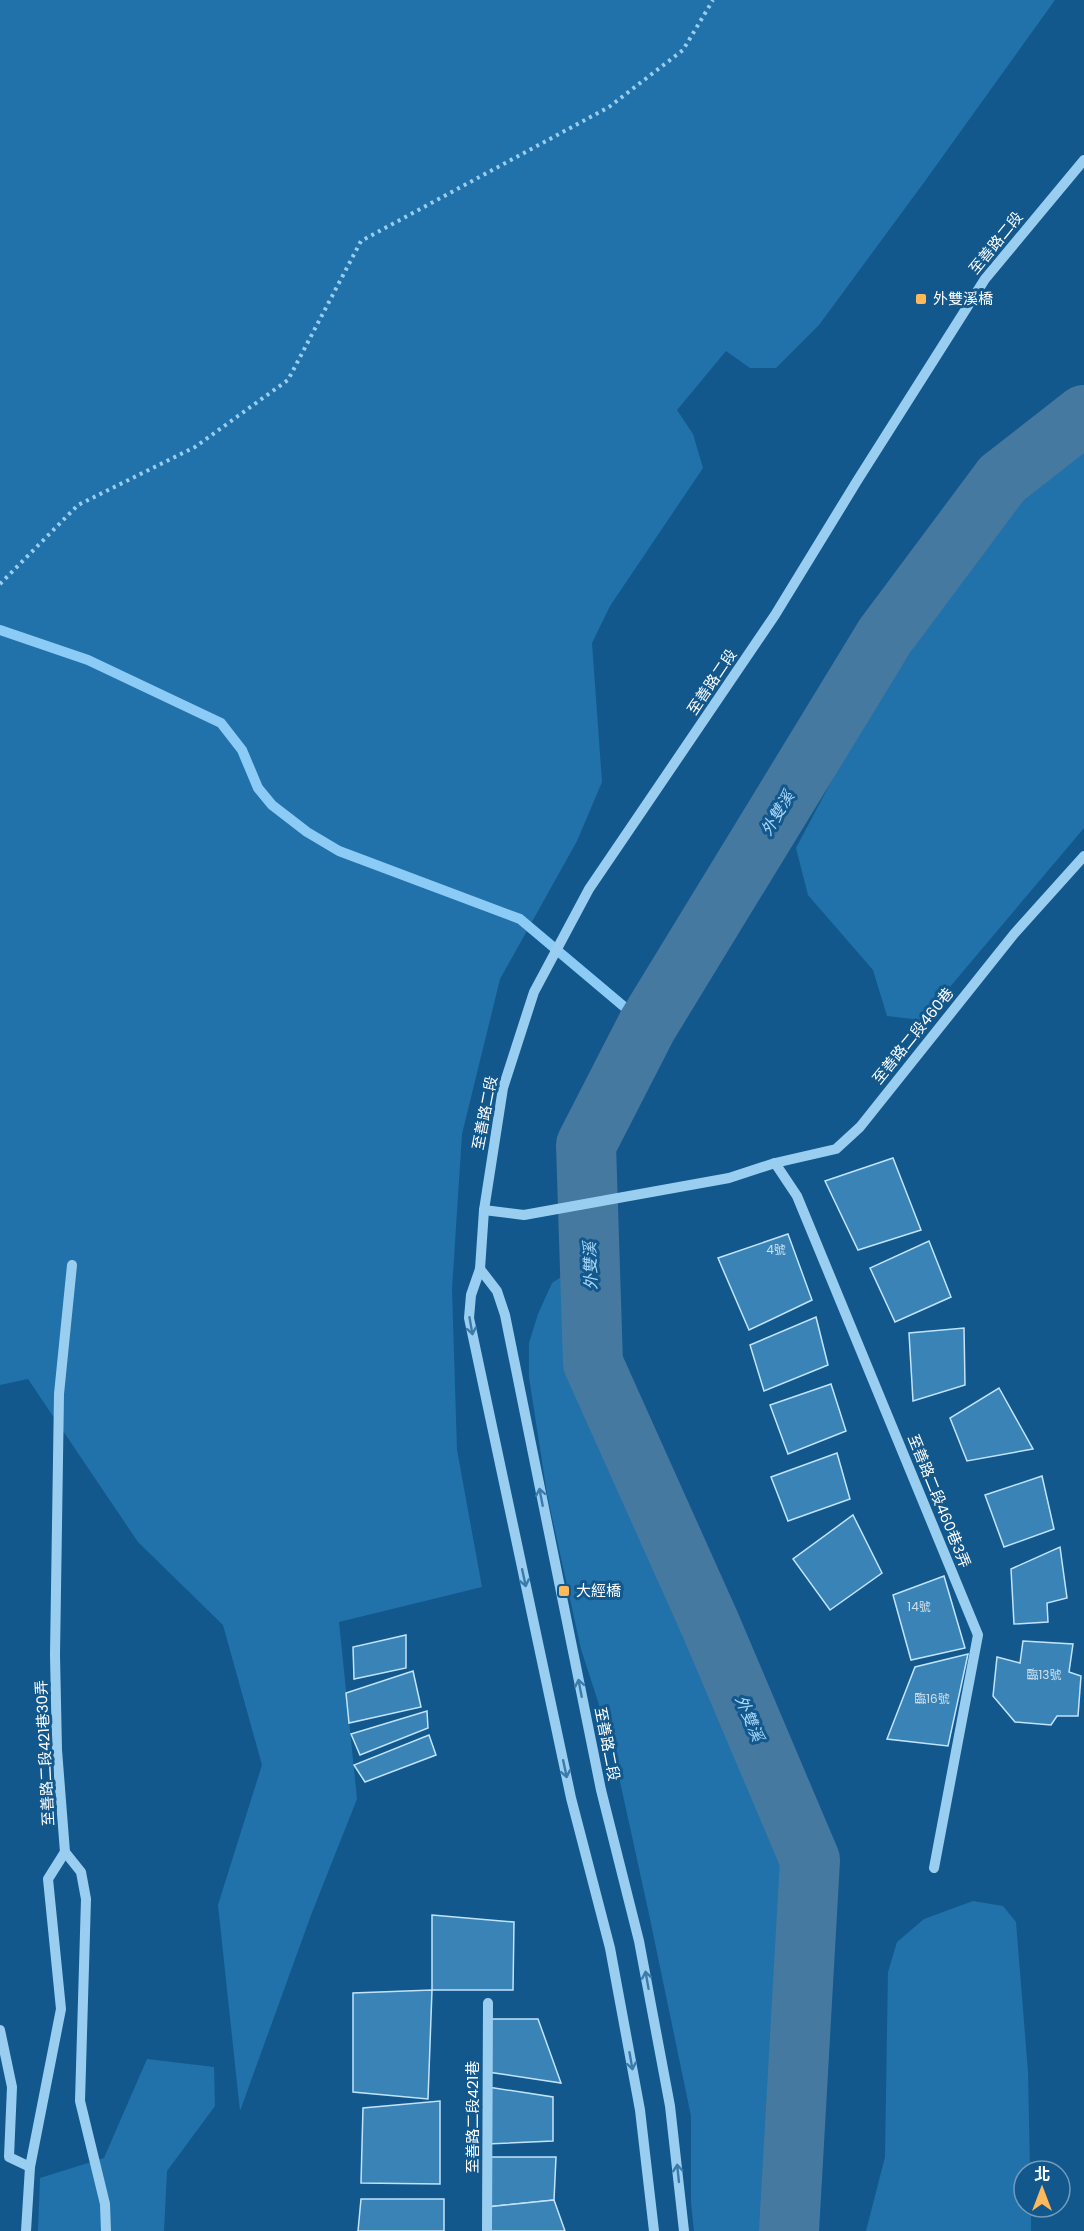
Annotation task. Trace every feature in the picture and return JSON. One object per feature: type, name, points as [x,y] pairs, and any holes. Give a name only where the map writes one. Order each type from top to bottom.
[{"type":"street","name":"至善路二段","points":[[654,2231],[640,2110],[610,1948],[571,1798],[469,1318],[471,1295],[480,1269],[484,1210],[503,1088],[534,992],[590,889],[775,615],[985,279],[1084,160]]},
{"type":"street","name":"至善路二段460巷","points":[[484,1210],[524,1215],[729,1178],[775,1163],[836,1149],[860,1127],[1014,934],[1084,856]]},
{"type":"street","name":"至善路二段460巷3弄","points":[[775,1163],[797,1196],[978,1635],[934,1868]]},
{"type":"street","name":"至善路二段421巷30弄","points":[[65,1852],[57,1750],[56,1593],[60,1394],[72,1265]]},
{"type":"street","name":"至善路二段","points":[[480,1269],[496,1291],[505,1315],[601,1790],[639,1941],[670,2106],[684,2231]]},
{"type":"street","points":[[26,2231],[30,2167],[60,2009],[48,1879],[65,1852],[81,1872],[86,1899],[80,2101],[105,2204],[106,2231]]},
{"type":"street","name":"至善路二段421巷","points":[[487,2231],[488,2003]]},
{"type":"street","points":[[0,2030],[12,2087],[9,2157],[30,2167]]},
{"type":"path","points":[[0,584],[78,506],[195,447],[288,380],[361,241],[609,107],[683,50],[713,0]]},
{"type":"shaded area","points":[[0,0],[1055,0],[819,325],[776,368],[750,368],[726,351],[677,410],[693,434],[703,468],[610,606],[592,643],[602,782],[577,841],[500,979],[462,1134],[452,1289],[457,1450],[482,1587],[339,1622],[357,1799],[311,1915],[240,2111],[218,1905],[262,1765],[223,1625],[138,1542],[28,1379],[0,1385]]},
{"type":"shaded area","points":[[1084,452],[1084,828],[922,1020],[887,1016],[873,970],[808,895],[796,848],[857,733],[1010,502]]},
{"type":"shaded area","points":[[561,1277],[572,1278],[577,1292],[572,1326],[573,1357],[651,1550],[752,1782],[788,1880],[771,2231],[694,2231],[691,2203],[691,2116],[612,1745],[581,1649],[547,1494],[529,1377],[529,1343],[538,1314],[552,1283]]},
{"type":"shaded area","points":[[973,1901],[1003,1906],[1016,1922],[1028,2072],[1030,2159],[1012,2159],[1012,2219],[1031,2219],[1031,2231],[866,2231],[885,2157],[888,1972],[897,1942],[924,1919]]},
{"type":"shaded area","points":[[147,2059],[214,2067],[215,2106],[167,2171],[164,2231],[38,2231],[40,2178],[104,2158]]},
{"type":"building","points":[[893,1158],[921,1230],[858,1250],[825,1181]]},
{"type":"building","points":[[788,1234],[812,1300],[749,1330],[718,1258]]},
{"type":"building","points":[[929,1241],[951,1297],[895,1322],[870,1268]]},
{"type":"building","points":[[816,1317],[828,1365],[764,1391],[750,1345]]},
{"type":"building","points":[[964,1328],[965,1385],[913,1401],[909,1333]]},
{"type":"building","points":[[831,1384],[846,1431],[788,1454],[770,1405]]},
{"type":"building","points":[[999,1388],[1033,1449],[967,1461],[950,1418]]},
{"type":"building","points":[[837,1453],[850,1499],[788,1521],[771,1477]]},
{"type":"building","points":[[1042,1476],[1054,1529],[1004,1547],[985,1495]]},
{"type":"building","points":[[853,1515],[882,1573],[830,1610],[793,1559]]},
{"type":"building","points":[[1060,1547],[1067,1598],[1047,1603],[1048,1622],[1014,1624],[1011,1569]]},
{"type":"building","points":[[944,1576],[965,1648],[911,1660],[893,1595]]},
{"type":"building","points":[[406,1635],[406,1668],[354,1679],[353,1647]]},
{"type":"building","points":[[1023,1641],[1073,1644],[1069,1672],[1081,1676],[1078,1716],[1057,1716],[1051,1725],[1015,1722],[993,1696],[997,1657],[1020,1663]]},
{"type":"building","points":[[968,1654],[948,1746],[887,1739],[915,1667]]},
{"type":"building","points":[[413,1671],[421,1707],[349,1723],[346,1693]]},
{"type":"building","points":[[427,1711],[428,1728],[360,1755],[351,1734]]},
{"type":"building","points":[[429,1735],[436,1755],[365,1782],[354,1765]]},
{"type":"building","points":[[432,1915],[514,1922],[513,1990],[432,1990]]},
{"type":"building","points":[[432,1990],[428,2099],[353,2092],[353,1993]]},
{"type":"building","points":[[488,2019],[538,2019],[561,2083],[488,2072]]},
{"type":"building","points":[[488,2087],[553,2097],[553,2141],[487,2144]]},
{"type":"building","points":[[440,2101],[440,2184],[361,2183],[363,2108]]},
{"type":"building","points":[[487,2157],[556,2157],[554,2200],[487,2207]]},
{"type":"building","points":[[361,2199],[444,2199],[444,2231],[358,2231]]},
{"type":"building","points":[[554,2200],[565,2231],[487,2231],[487,2207]]},
{"type":"waterway","name":"外雙溪","points":[[789,2231],[810,1860],[710,1624],[593,1363],[586,1145],[647,1026],[885,636],[1002,479],[1084,415]]},
{"type":"waterway","points":[[0,630],[88,660],[221,723],[242,750],[258,788],[272,805],[307,832],[339,851],[520,919],[647,1026]]},
{"type":"place","name":"外雙溪橋","points":[[921,299]]},
{"type":"place","name":"大經橋","points":[[564,1591]]}]
